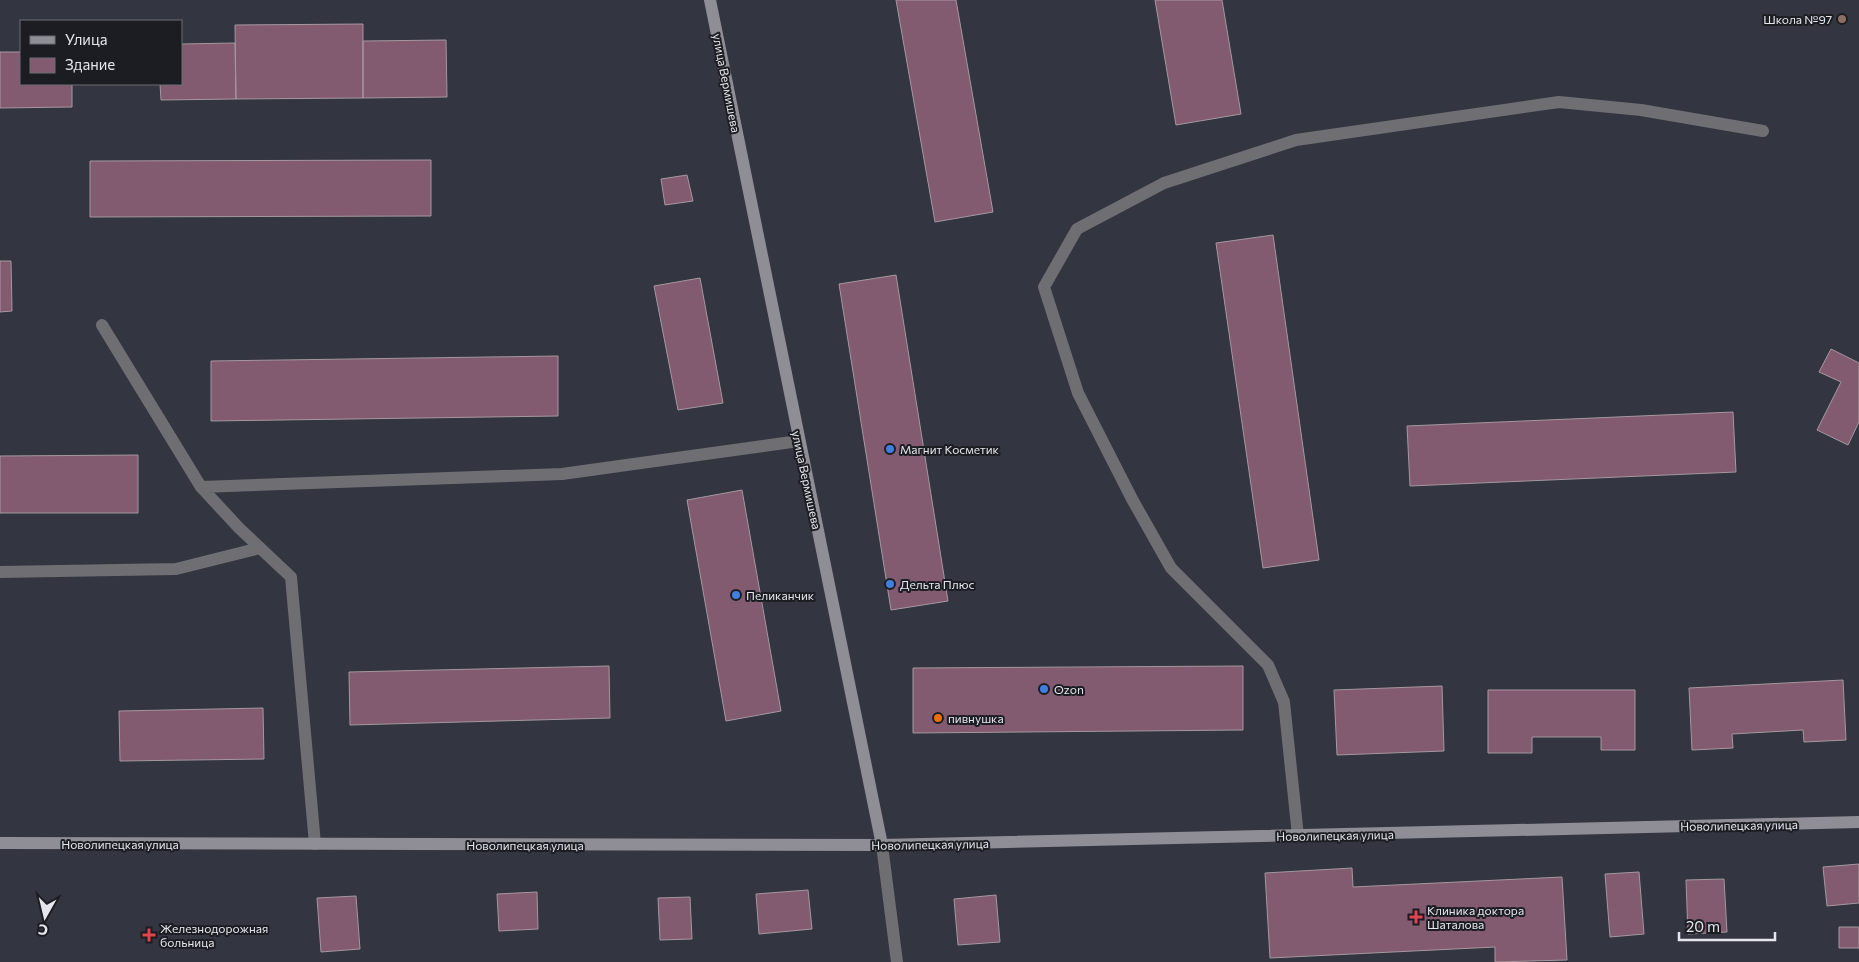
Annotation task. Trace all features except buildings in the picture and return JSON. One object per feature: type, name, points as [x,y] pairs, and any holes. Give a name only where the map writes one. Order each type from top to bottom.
[{"type":"street","name":"улица Вермишева","points":[[710,0],[882,845],[897,962]]},
{"type":"street","points":[[1298,836],[1284,702],[1268,665],[1171,568],[1132,499],[1078,394],[1044,287],[1077,229],[1164,183],[1296,140],[1550,103],[1560,102],[1641,110],[1762,130]]},
{"type":"street","points":[[102,324],[200,487],[292,578],[316,844]]},
{"type":"street","points":[[200,487],[562,474],[799,441]]},
{"type":"street","points":[[0,572],[176,569],[260,548]]},
{"type":"street","name":"Новолипецкая улица","points":[[0,844],[882,845],[1859,822]]},
{"type":"place","name":"Школа №97","points":[[1842,19]]},
{"type":"place","name":"Магнит Косметик","points":[[890,449]]},
{"type":"place","name":"Дельта Плюс","points":[[890,584]]},
{"type":"place","name":"Пеликанчик","points":[[736,595]]},
{"type":"place","name":"Ozon","points":[[1044,689]]},
{"type":"place","name":"пивнушка","points":[[938,718]]},
{"type":"place","name":"Клиника доктора Шаталова","points":[[1416,917]]},
{"type":"place","name":"Железнодорожная больница","points":[[149,935]]}]
